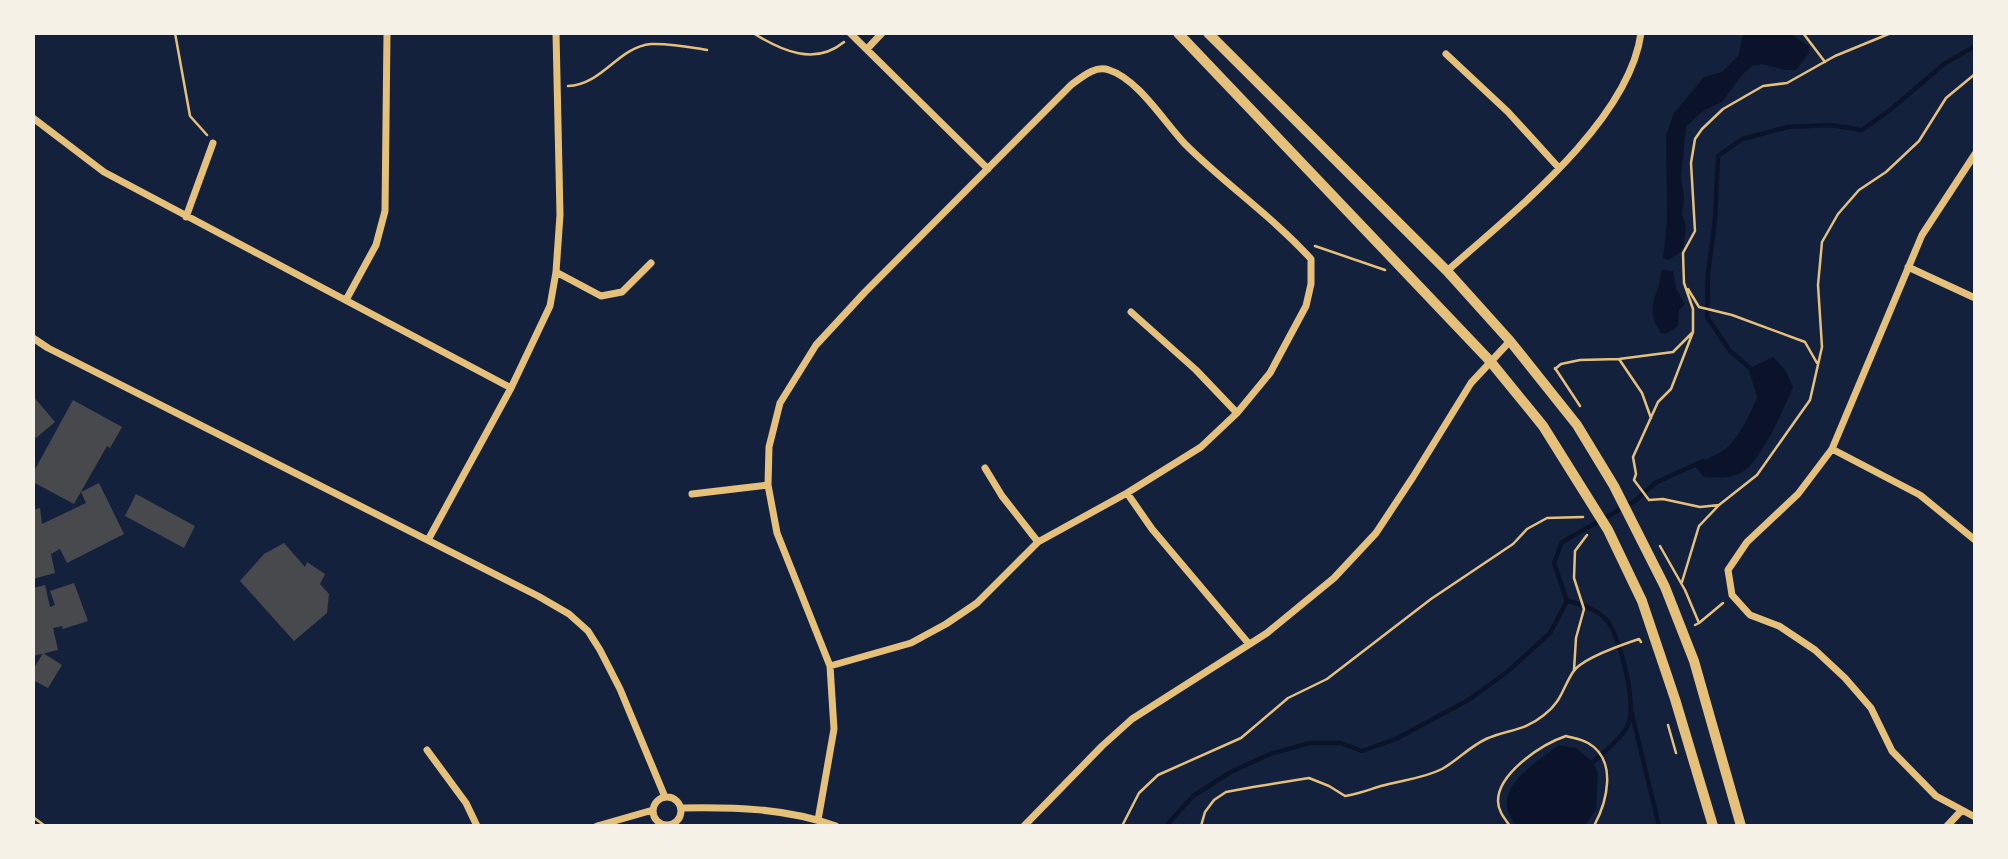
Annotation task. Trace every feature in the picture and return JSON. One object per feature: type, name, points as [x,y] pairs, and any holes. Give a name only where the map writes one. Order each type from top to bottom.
[{"type":"main road","points":[[1178,33],[1490,361],[1543,426],[1590,498],[1642,601],[1713,826]]},
{"type":"main road","points":[[1208,33],[1447,271],[1510,341],[1577,425],[1639,532],[1665,587],[1694,661],[1741,826]]},
{"type":"street","points":[[346,300],[376,244],[385,211],[387,33]]},
{"type":"street","points":[[428,540],[511,388],[550,306],[556,272],[560,215],[556,33]]},
{"type":"street","points":[[867,49],[882,33]]},
{"type":"street","points":[[1447,271],[1559,168],[1602,119],[1632,69],[1641,33]]},
{"type":"street","points":[[851,34],[988,169]]},
{"type":"street","points":[[1446,54],[1508,112],[1559,168]]},
{"type":"street","points":[[818,820],[834,729],[830,666],[777,533],[768,485],[769,447],[780,403],[816,345],[865,292],[1071,85],[1093,70],[1108,69],[1130,81],[1186,144],[1292,238],[1311,260],[1311,284],[1306,306],[1270,373],[1237,412],[1200,447],[1127,493],[1038,542],[976,603],[946,624],[911,643],[830,666]]},
{"type":"street","points":[[33,118],[104,172],[511,388]]},
{"type":"street","points":[[186,217],[214,143]]},
{"type":"street","points":[[1975,154],[1922,235],[1832,449],[1798,494],[1747,542],[1728,570],[1732,595],[1750,615],[1779,625],[1825,660],[1871,708],[1892,751],[1936,796],[1975,817]]},
{"type":"street","points":[[556,272],[601,296],[622,292],[651,263]]},
{"type":"street","points":[[1908,267],[1975,298]]},
{"type":"street","points":[[1131,312],[1196,370],[1237,412]]},
{"type":"street","points":[[33,338],[569,614],[588,631],[620,689],[665,797]]},
{"type":"street","points":[[1024,826],[1125,724],[1249,645],[1304,605],[1335,578],[1368,542],[1413,477],[1457,402],[1510,341]]},
{"type":"street","points":[[1832,449],[1920,495],[1975,540]]},
{"type":"street","points":[[985,468],[1002,496],[1038,542]]},
{"type":"street","points":[[692,494],[768,485]]},
{"type":"street","points":[[1127,493],[1152,529],[1249,645]]},
{"type":"street","points":[[427,750],[466,803],[477,826]]},
{"type":"street","points":[[681,808],[677,822],[666,825],[657,821],[653,810],[657,801],[665,797],[672,798],[681,808],[765,809],[801,815],[836,826]]},
{"type":"street","points":[[597,826],[653,810]]},
{"type":"street","points":[[1947,826],[1961,811]]},
{"type":"path","points":[[175,33],[190,116],[214,143]]},
{"type":"path","points":[[753,33],[802,55],[815,56],[836,49],[851,34]]},
{"type":"path","points":[[1803,33],[1825,62]]},
{"type":"path","points":[[1718,505],[1700,508],[1663,499],[1649,500],[1634,480],[1636,474],[1633,457],[1658,402],[1671,389],[1693,332],[1693,309],[1684,283],[1683,253],[1695,231],[1690,163],[1695,139],[1723,109],[1763,86],[1787,83],[1825,62],[1891,33]]},
{"type":"path","points":[[558,86],[577,86],[592,80],[616,60],[650,44],[707,50]]},
{"type":"path","points":[[1681,584],[1699,526],[1718,505],[1757,475],[1810,400],[1822,347],[1818,285],[1822,242],[1838,214],[1858,190],[1886,172],[1919,141],[1946,98],[1975,74]]},
{"type":"path","points":[[1292,238],[1388,271]]},
{"type":"path","points":[[1684,283],[1699,307],[1805,342],[1817,364]]},
{"type":"path","points":[[1542,381],[1561,364],[1673,352],[1693,332]]},
{"type":"path","points":[[1619,359],[1642,393],[1651,418]]},
{"type":"path","points":[[1122,826],[1139,793],[1158,775],[1241,738],[1267,719],[1288,698],[1327,680],[1431,599],[1513,544],[1527,529],[1547,518],[1583,517]]},
{"type":"path","points":[[1201,826],[1205,812],[1213,800],[1226,792],[1309,778],[1345,796],[1422,778],[1445,768],[1471,746],[1492,737],[1525,729],[1545,715],[1560,700],[1574,670],[1576,638],[1584,609],[1574,578],[1575,551],[1587,535]]},
{"type":"path","points":[[1699,623],[1732,595]]},
{"type":"path","points":[[1574,670],[1587,661],[1639,639]]},
{"type":"path","points":[[1510,826],[1500,811],[1498,801],[1503,783],[1533,753],[1566,736],[1588,743],[1606,767],[1603,808],[1594,826]]},
{"type":"path","points":[[33,817],[45,826]]},
{"type":"water","points":[[1743,33],[1789,33],[1809,46],[1809,53],[1796,70],[1762,64],[1752,66],[1722,102],[1703,111],[1686,127],[1681,178],[1684,197],[1682,215],[1686,225],[1684,244],[1681,252],[1668,260],[1663,258],[1667,220],[1666,135],[1674,113],[1704,77],[1722,72],[1739,55]]},
{"type":"water","points":[[1673,271],[1676,289],[1685,304],[1679,310],[1678,326],[1666,334],[1661,333],[1653,316],[1653,302],[1661,272]]},
{"type":"water","points":[[1773,357],[1786,371],[1793,387],[1764,446],[1742,472],[1728,477],[1704,477],[1693,464],[1719,454],[1742,432],[1760,397],[1750,368]]},
{"type":"water","points":[[1559,745],[1576,748],[1593,762],[1598,773],[1596,810],[1584,826],[1517,826],[1508,812],[1510,791],[1523,773]]},
{"type":"building","points":[[33,396],[55,422],[36,438],[33,434]]},
{"type":"building","points":[[73,400],[122,427],[110,448],[107,446],[74,504],[33,482],[33,473]]},
{"type":"building","points":[[99,483],[124,534],[67,563],[60,549],[51,554],[55,573],[33,579],[33,510],[40,508],[42,524],[86,503],[81,492]]},
{"type":"building","points":[[136,494],[195,526],[184,548],[125,516]]},
{"type":"building","points":[[284,543],[305,567],[307,562],[325,574],[320,584],[329,594],[327,613],[294,641],[240,581],[264,554]]},
{"type":"building","points":[[74,583],[88,621],[63,629],[62,626],[53,628],[58,650],[33,656],[33,588],[45,585],[50,607],[55,605],[50,591]]},
{"type":"building","points":[[43,653],[62,665],[48,688],[33,680],[33,670]]},
{"type":"waterway","points":[[1712,459],[1736,442],[1760,397],[1750,368],[1730,351],[1707,317],[1718,156],[1742,139],[1788,127],[1830,125],[1862,130],[1944,64],[1975,46]]},
{"type":"waterway","points":[[1166,826],[1193,796],[1231,772],[1270,754],[1310,743],[1340,743],[1362,751],[1396,739],[1470,699],[1507,672],[1550,633],[1567,601],[1554,563],[1562,542],[1635,501],[1655,483],[1703,461]]},
{"type":"waterway","points":[[1567,601],[1584,606],[1605,618],[1614,632],[1627,675],[1631,705],[1627,727],[1593,762]]},
{"type":"waterway","points":[[1632,714],[1659,826]]}]
